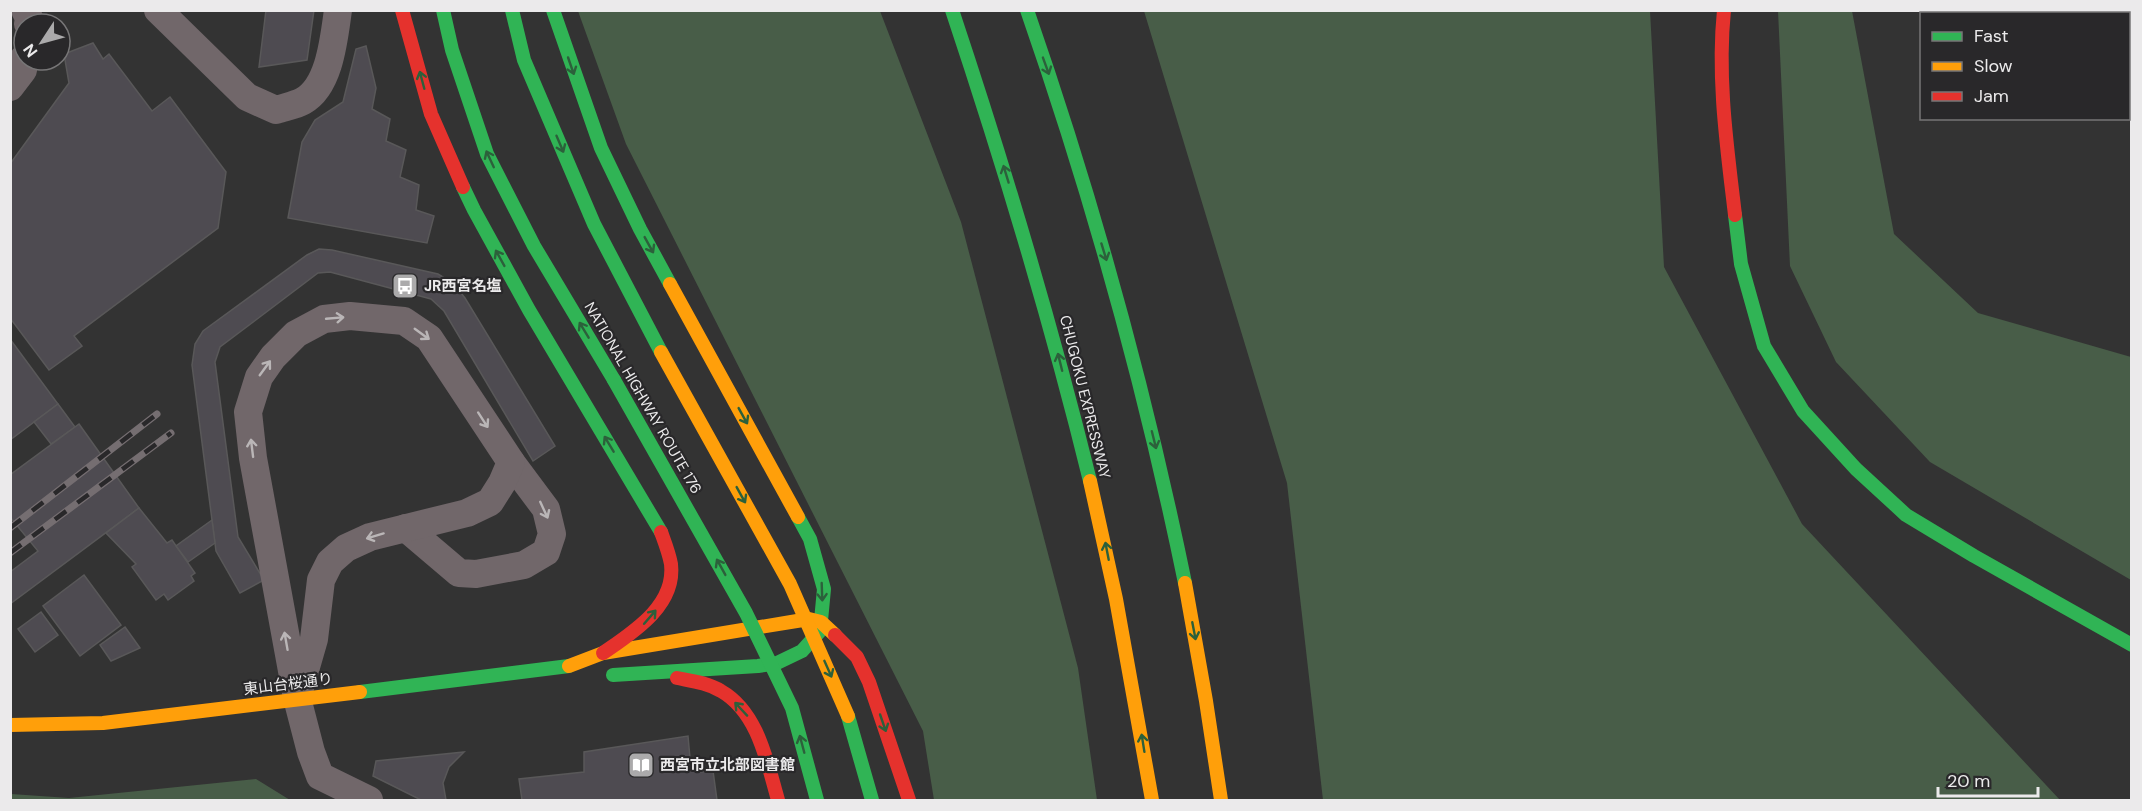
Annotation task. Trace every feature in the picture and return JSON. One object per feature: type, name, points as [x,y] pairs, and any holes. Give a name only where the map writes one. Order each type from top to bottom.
[{"type":"main road","points":[[402,10],[431,114],[474,210],[529,310],[661,531],[672,570],[664,601],[642,626],[603,652],[569,666]]},
{"type":"main road","name":"NATIONAL HIGHWAY ROUTE 176","points":[[443,10],[452,50],[487,154],[534,246],[692,515],[740,603],[792,708],[817,801]]},
{"type":"main road","points":[[512,10],[524,60],[594,225],[661,352],[790,584],[849,718],[872,801]]},
{"type":"main road","points":[[553,10],[602,148],[640,229],[810,539],[824,589],[820,631],[802,651],[777,663],[758,666],[602,673]]},
{"type":"main road","name":"CHUGOKU EXPRESSWAY","points":[[951,10],[992,128],[1053,334],[1104,539],[1143,740],[1152,801]]},
{"type":"main road","points":[[1027,10],[1059,100],[1122,313],[1170,506],[1211,721],[1221,801]]},
{"type":"main road","points":[[1724,10],[1722,31],[1724,120],[1741,264],[1764,346],[1803,411],[1856,469],[1906,515],[2132,645]]},
{"type":"main road","points":[[603,652],[792,621],[809,619],[822,622],[857,657],[869,682],[909,801]]},
{"type":"main road","points":[[569,666],[602,673],[704,683],[727,694],[745,711],[758,733],[778,801]]},
{"type":"main road","name":"東山台桜通り","points":[[10,725],[103,723],[569,666]]},
{"type":"street","points":[[158,10],[247,97],[276,110],[304,100],[323,80],[334,39],[338,10]]},
{"type":"street","points":[[10,87],[21,72]]},
{"type":"street","points":[[369,801],[320,776],[311,752],[297,698],[253,458],[248,412],[258,377],[273,357],[296,334],[324,319],[350,316],[404,321],[429,338],[511,462],[546,509],[552,534],[546,552],[524,565],[476,574],[459,573],[406,528]]},
{"type":"street","points":[[297,698],[314,639],[321,580],[330,562],[346,548],[370,537],[467,513],[490,502],[511,462]]},
{"type":"green space","points":[[578,11],[880,11],[961,222],[1078,668],[1097,800],[934,800],[923,731],[626,144]]},
{"type":"green space","points":[[1144,11],[1650,11],[1664,267],[1802,524],[2060,800],[1323,800],[1287,483]]},
{"type":"green space","points":[[1778,11],[1852,11],[1894,234],[1978,313],[2131,357],[2131,580],[1930,462],[1836,362],[1790,266]]},
{"type":"green space","points":[[256,779],[290,800],[11,800],[11,794],[69,798]]},
{"type":"building","points":[[266,10],[314,10],[307,60],[259,67]]},
{"type":"building","points":[[93,43],[103,59],[109,54],[152,111],[170,97],[226,172],[218,228],[74,336],[82,346],[49,370],[10,318],[10,164],[69,83],[67,72],[72,72],[72,51]]},
{"type":"building","points":[[366,46],[376,88],[372,109],[390,119],[386,141],[406,150],[400,177],[419,185],[416,210],[434,216],[427,243],[288,218],[302,142],[315,120],[343,102],[356,49]]},
{"type":"building","points":[[319,249],[438,274],[453,283],[465,298],[555,446],[533,461],[444,311],[431,299],[330,272],[318,273],[220,347],[215,362],[238,537],[264,580],[240,593],[216,551],[192,365],[195,344],[203,331],[307,255]]},
{"type":"building","points":[[10,339],[58,404],[10,440]]},
{"type":"building","points":[[58,404],[75,427],[51,444],[34,422]]},
{"type":"building","points":[[79,424],[139,508],[10,604],[10,572],[38,551],[10,517],[10,475]]},
{"type":"building","points":[[139,508],[167,543],[172,540],[195,573],[191,576],[194,581],[168,600],[164,594],[156,600],[132,567],[136,564],[106,533]]},
{"type":"building","points":[[212,520],[215,543],[188,562],[176,546]]},
{"type":"building","points":[[84,575],[121,625],[80,656],[43,606]]},
{"type":"building","points":[[41,612],[58,635],[35,652],[18,629]]},
{"type":"building","points":[[125,627],[140,648],[111,661],[100,645]]},
{"type":"building","name":"西宮市立北部図書館","points":[[688,736],[690,758],[698,758],[698,772],[713,771],[717,800],[522,800],[519,779],[584,772],[584,752]]},
{"type":"building","points":[[464,752],[449,767],[443,783],[446,800],[421,800],[373,776],[376,761]]},
{"type":"railway","points":[[10,528],[157,414]]},
{"type":"railway","points":[[10,553],[171,433]]},
{"type":"traffic: fast","points":[[443,10],[452,50],[487,154],[534,246],[614,380]]},
{"type":"traffic: fast","points":[[512,10],[524,60],[594,224],[661,352]]},
{"type":"traffic: fast","points":[[553,10],[601,148],[640,229],[670,284]]},
{"type":"traffic: fast","points":[[952,10],[1026,244],[1090,481]]},
{"type":"traffic: fast","points":[[1027,10],[1095,222],[1135,365],[1185,583]]},
{"type":"traffic: fast","points":[[463,187],[529,310],[661,532]]},
{"type":"traffic: fast","points":[[1735,215],[1741,264],[1764,346],[1803,411],[1856,469],[1906,515],[2132,645]]},
{"type":"traffic: fast","points":[[614,380],[746,613],[792,708],[817,800]]},
{"type":"traffic: fast","points":[[613,675],[758,666],[777,663],[802,651],[820,631],[824,589],[810,539],[798,517]]},
{"type":"traffic: fast","points":[[360,692],[569,666]]},
{"type":"traffic: fast","points":[[848,716],[872,800]]},
{"type":"traffic: slow","points":[[670,284],[798,517]]},
{"type":"traffic: slow","points":[[661,352],[790,584],[848,716]]},
{"type":"traffic: slow","points":[[1090,481],[1116,599],[1152,800]]},
{"type":"traffic: slow","points":[[1185,583],[1221,800]]},
{"type":"traffic: slow","points":[[569,666],[603,653],[809,619],[821,622],[835,635]]},
{"type":"traffic: slow","points":[[10,725],[103,723],[360,692]]},
{"type":"traffic: jam","points":[[402,10],[431,114],[463,187]]},
{"type":"traffic: jam","points":[[1724,10],[1722,87],[1735,215]]},
{"type":"traffic: jam","points":[[603,653],[627,637],[650,617],[667,593],[671,579],[671,564],[661,532]]},
{"type":"traffic: jam","points":[[835,635],[857,657],[869,682],[909,800]]},
{"type":"traffic: jam","points":[[677,678],[716,688],[734,700],[744,712],[765,754],[778,800]]},
{"type":"place","name":"JR西宮名塩","points":[[405,286]]},
{"type":"place","name":"西宮市立北部図書館","points":[[641,765]]}]
